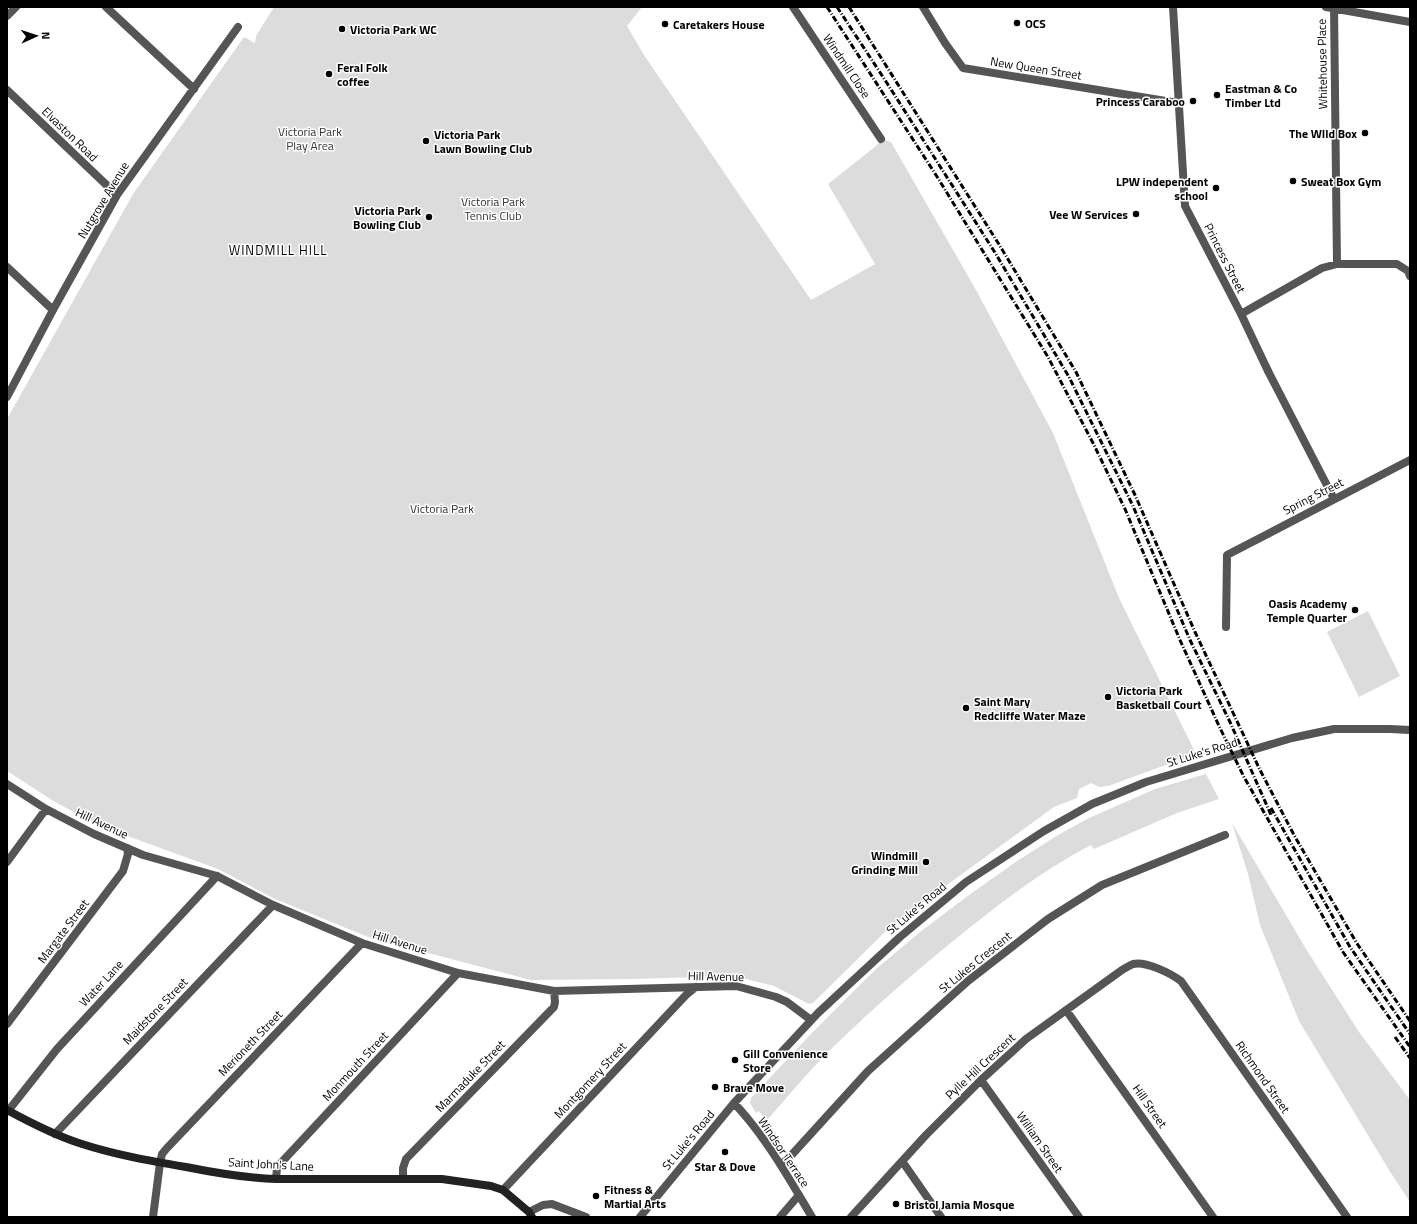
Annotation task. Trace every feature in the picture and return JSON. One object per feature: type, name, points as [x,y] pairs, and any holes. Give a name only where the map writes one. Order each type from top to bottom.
[{"type":"street","points":[[7,16],[16,7]]},
{"type":"street","points":[[106,7],[194,89]]},
{"type":"street","name":"Windmill Close","points":[[793,7],[881,139]]},
{"type":"street","name":"New Queen Street","points":[[923,7],[945,43],[963,68],[1178,102]]},
{"type":"street","name":"Princess Street","points":[[1173,7],[1185,206],[1334,499]]},
{"type":"street","points":[[1331,7],[1410,22]]},
{"type":"street","name":"Whitehouse Place","points":[[1331,7],[1337,264]]},
{"type":"street","name":"Nutgrove Avenue","points":[[7,397],[53,310],[118,195],[238,28]]},
{"type":"street","name":"Elvaston Road","points":[[7,90],[118,195]]},
{"type":"street","points":[[1241,314],[1322,268],[1337,264],[1397,264],[1408,271],[1410,276]]},
{"type":"street","points":[[7,267],[53,310]]},
{"type":"street","name":"Spring Street","points":[[1226,627],[1227,555],[1410,460]]},
{"type":"street","name":"St Luke's Road","points":[[640,1217],[734,1103],[811,1020],[900,937],[966,882],[1044,831],[1092,804],[1146,782],[1292,738],[1334,729],[1410,730]]},
{"type":"street","name":"Hill Avenue","points":[[7,784],[46,809],[94,834],[143,855],[217,876],[273,906],[362,943],[458,972],[554,991],[736,986],[776,997],[787,1002],[811,1020]]},
{"type":"street","points":[[7,862],[46,809]]},
{"type":"street","name":"St Lukes Crescent","points":[[781,1164],[787,1160],[868,1071],[968,981],[1048,919],[1102,885],[1225,835]]},
{"type":"street","name":"Margate Street","points":[[7,1024],[123,871],[128,854],[127,848]]},
{"type":"street","name":"Water Lane","points":[[8,1111],[57,1049],[217,876]]},
{"type":"street","name":"Maidstone Street","points":[[54,1134],[273,906]]},
{"type":"street","name":"Merioneth Street","points":[[160,1163],[162,1154],[167,1148],[362,943]]},
{"type":"street","name":"Pylle Hill Crescent","points":[[851,1217],[926,1135],[981,1080],[1026,1039],[1122,970],[1135,964],[1148,965]]},
{"type":"street","name":"Richmond Street","points":[[1148,965],[1173,975],[1181,981],[1347,1217]]},
{"type":"street","name":"Monmouth Street","points":[[276,1178],[277,1168],[458,972]]},
{"type":"street","name":"Montgomery Street","points":[[503,1190],[675,1007],[696,987]]},
{"type":"street","name":"Marmaduke Street","points":[[403,1178],[403,1168],[406,1159],[554,1007],[554,991]]},
{"type":"street","name":"Hill Street","points":[[1066,1010],[1213,1217]]},
{"type":"street","name":"William Street","points":[[981,1080],[1079,1217]]},
{"type":"street","name":"Windsor Terrace","points":[[734,1103],[760,1134],[781,1164],[812,1217]]},
{"type":"street","name":"Saint John's Lane","points":[[8,1111],[54,1134],[81,1144],[109,1152],[160,1163],[234,1175],[276,1178],[442,1178],[491,1186],[503,1190],[530,1215]]},
{"type":"street","points":[[902,1161],[941,1217]]},
{"type":"street","points":[[153,1217],[160,1163]]},
{"type":"street","points":[[780,1217],[799,1195]]},
{"type":"street","points":[[530,1215],[543,1205],[552,1204],[586,1217]]},
{"type":"green space","name":"Victoria Park","points":[[274,7],[642,7],[627,26],[644,55],[811,300],[875,264],[828,184],[876,146],[881,139],[891,142],[976,290],[1053,433],[1119,598],[1196,754],[1108,786],[1099,787],[1091,783],[1079,789],[1077,798],[1054,807],[892,925],[813,1003],[809,1004],[774,986],[734,976],[531,980],[368,937],[275,899],[218,869],[100,826],[55,802],[7,771],[7,419],[133,194],[244,37],[255,43],[256,36]]},
{"type":"green space","points":[[1368,611],[1400,676],[1359,697],[1327,632]]},
{"type":"green space","points":[[1206,774],[1219,799],[1177,813],[1094,849],[1091,845],[1012,895],[915,973],[846,1035],[821,1059],[766,1121],[759,1111],[756,1113],[750,1103],[751,1098],[809,1036],[875,970],[920,932],[969,895],[1017,861],[1058,835],[1089,818],[1155,789]]},
{"type":"green space","points":[[1232,823],[1306,949],[1359,1032],[1410,1100],[1410,1202],[1299,1021],[1260,925],[1248,874]]},
{"type":"railway","points":[[827,7],[936,175],[1048,357],[1094,445],[1125,509],[1180,640],[1244,777],[1343,952],[1410,1047]]},
{"type":"railway","points":[[837,7],[994,251],[1069,377],[1133,506],[1190,640],[1230,722],[1271,815]]},
{"type":"railway","points":[[849,7],[1000,246],[1076,372],[1135,495],[1195,632],[1260,770],[1294,835],[1356,942],[1410,1021]]},
{"type":"railway","points":[[1271,808],[1350,947],[1410,1034]]},
{"type":"railway","points":[[1395,1037],[1410,1058]]},
{"type":"place","name":"OCS","points":[[1017,23]]},
{"type":"place","name":"Caretakers House","points":[[665,24]]},
{"type":"place","name":"Victoria Park WC","points":[[342,29]]},
{"type":"place","name":"Feral Folk coffee","points":[[329,74]]},
{"type":"place","name":"Eastman & Co Timber Ltd","points":[[1217,95]]},
{"type":"place","name":"Princess Caraboo","points":[[1193,101]]},
{"type":"place","name":"The WIld Box","points":[[1365,133]]},
{"type":"place","name":"Victoria Park Lawn Bowling Club","points":[[426,141]]},
{"type":"place","name":"Sweat Box Gym","points":[[1293,181]]},
{"type":"place","name":"LPW independent school","points":[[1216,188]]},
{"type":"place","name":"Vee W Services","points":[[1136,214]]},
{"type":"place","name":"Victoria Park Bowling Club","points":[[429,217]]},
{"type":"place","name":"Oasis Academy Temple Quarter","points":[[1355,610]]},
{"type":"place","name":"Victoria Park Basketball Court","points":[[1108,697]]},
{"type":"place","name":"Saint Mary Redcliffe Water Maze","points":[[966,708]]},
{"type":"place","name":"Windmill Grinding Mill","points":[[926,862]]},
{"type":"place","name":"Gill Convenience Store","points":[[735,1060]]},
{"type":"place","name":"Brave Move","points":[[715,1087]]},
{"type":"place","name":"Star & Dove","points":[[725,1152]]},
{"type":"place","name":"Fitness & Martial Arts","points":[[596,1196]]},
{"type":"place","name":"Bristol Jamia Mosque","points":[[896,1204]]},
{"type":"district","name":"WINDMILL HILL","points":[[278,250]]},
{"type":"park label","name":"Victoria Park Play Area","points":[[310,138]]},
{"type":"park label","name":"Victoria Park Tennis Club","points":[[493,208]]}]
